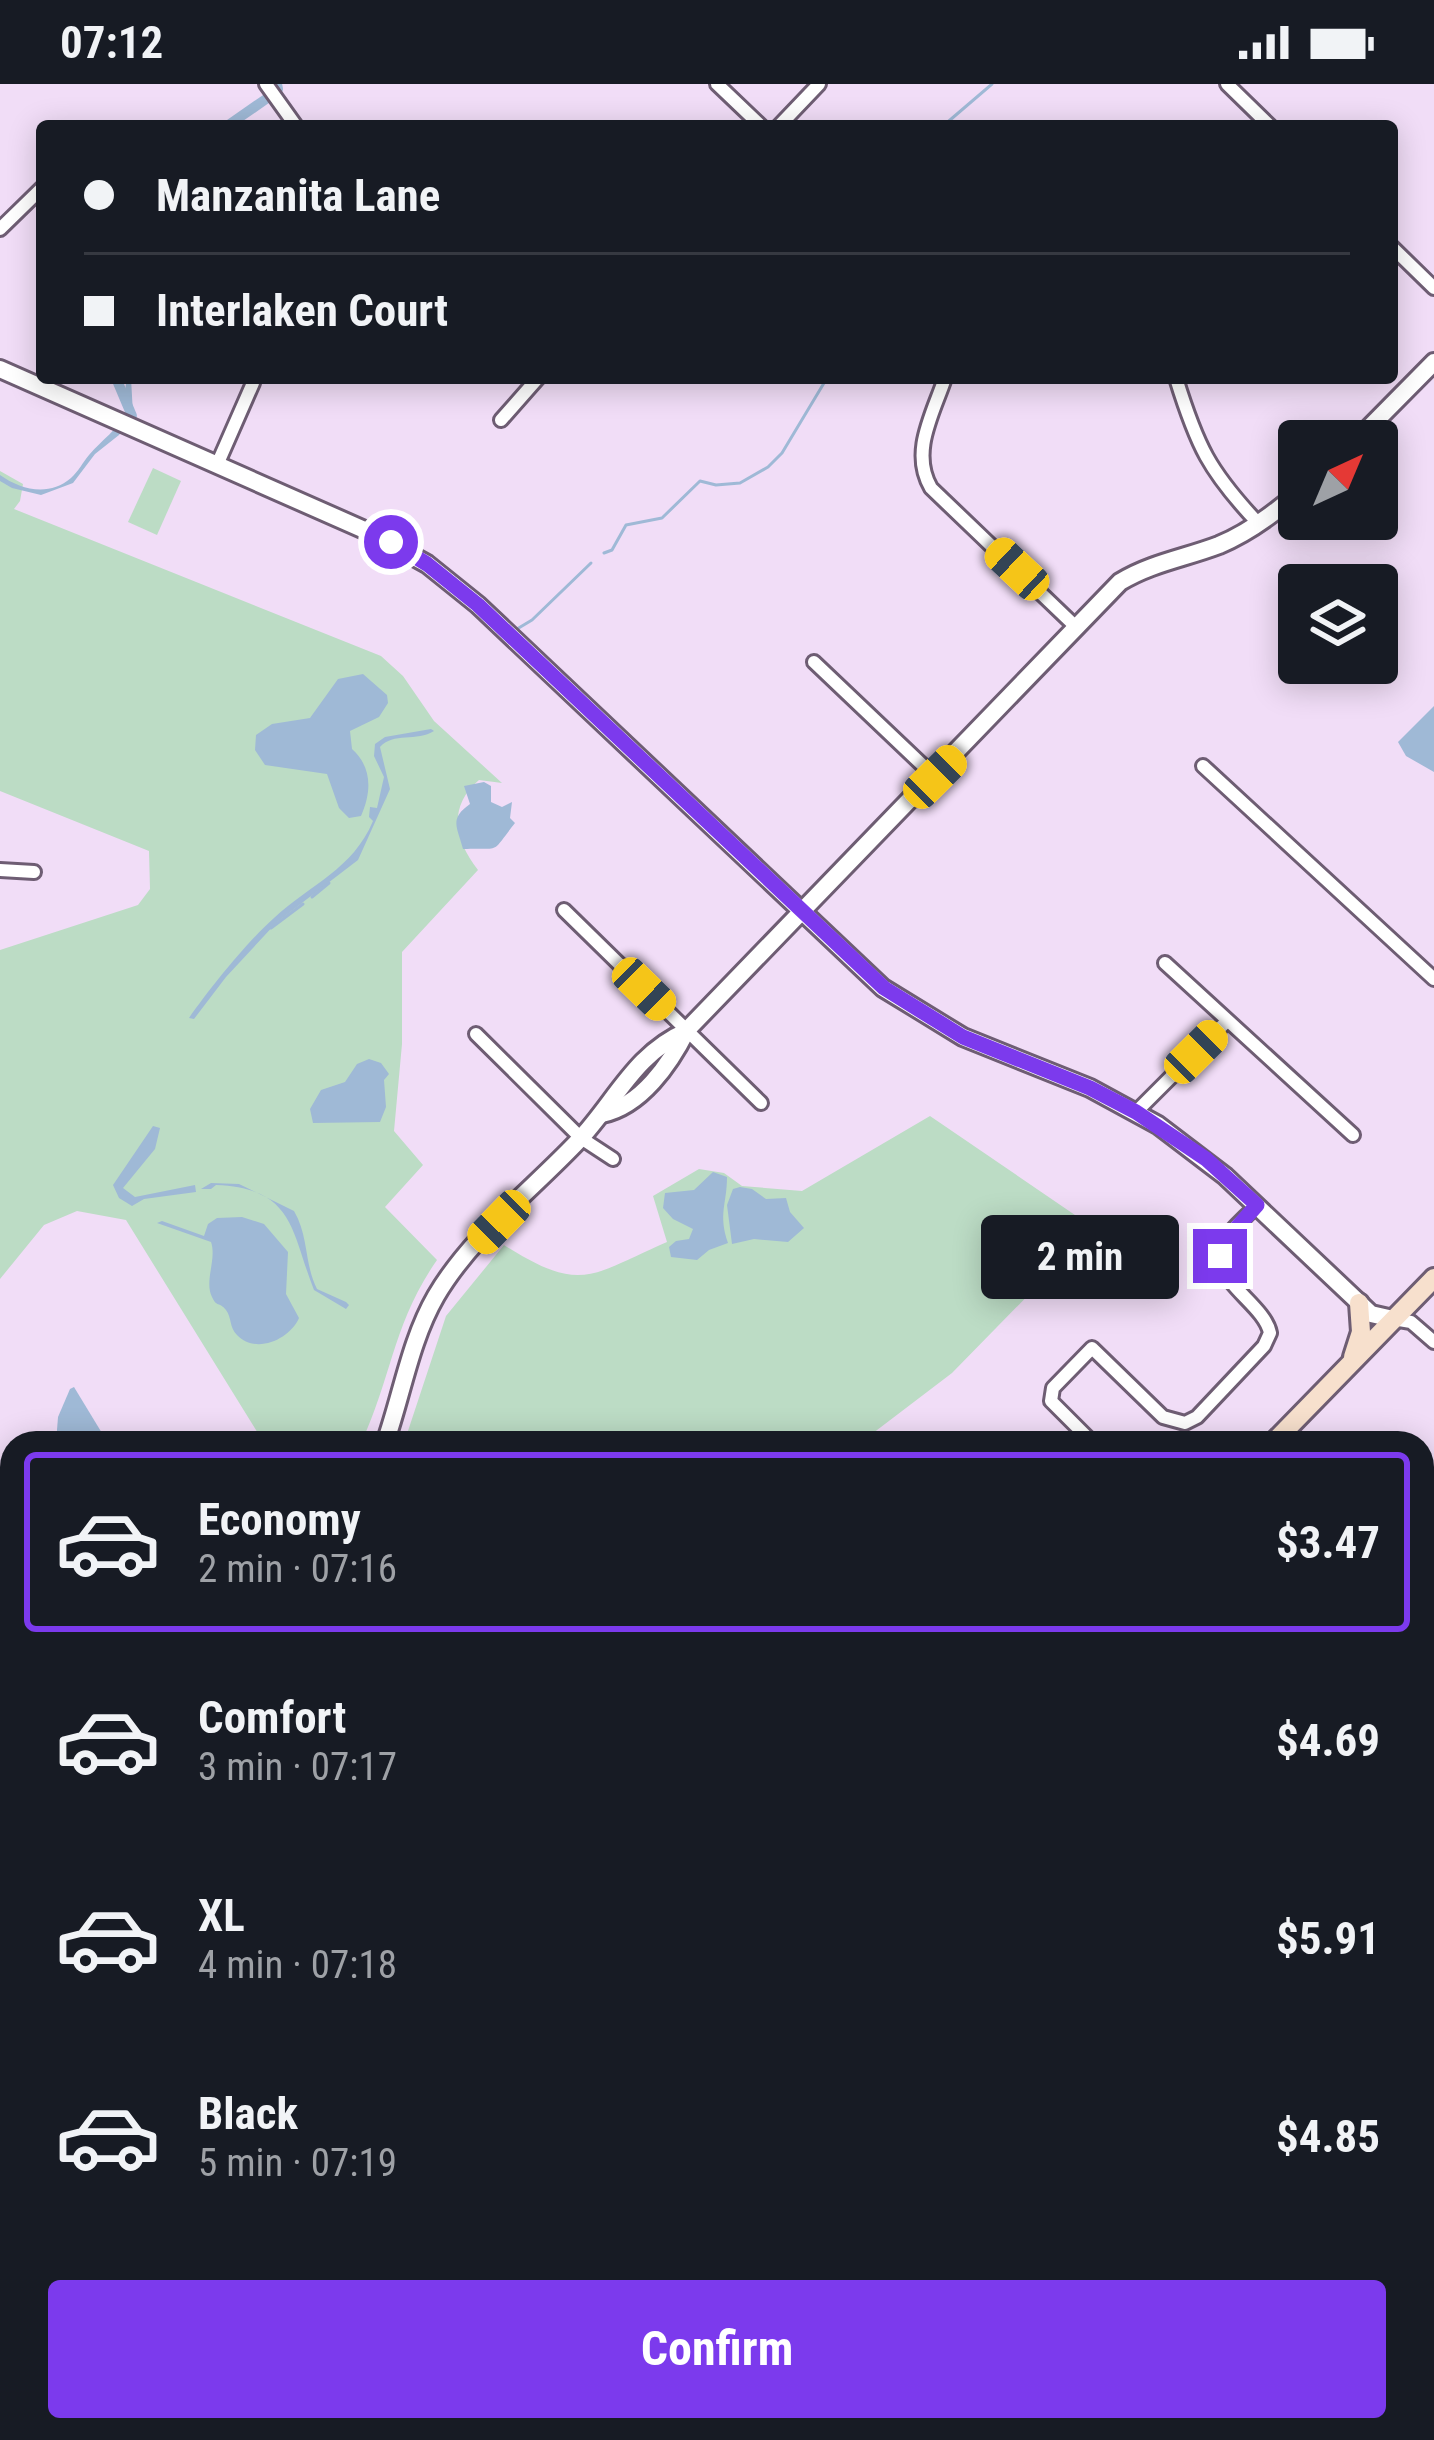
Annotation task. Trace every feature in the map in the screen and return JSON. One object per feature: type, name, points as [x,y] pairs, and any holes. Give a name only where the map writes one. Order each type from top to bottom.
[{"type":"main road","points":[[1285,1431],[1434,1278]]},
{"type":"main road","points":[[1352,1361],[1361,1332],[1359,1304]]},
{"type":"street","points":[[266,84],[292,120]]},
{"type":"street","points":[[716,84],[754,120]]},
{"type":"street","points":[[785,120],[818,84]]},
{"type":"street","points":[[1227,84],[1264,120]]},
{"type":"street","points":[[0,229],[36,194]]},
{"type":"street","points":[[1398,253],[1434,288]]},
{"type":"street","points":[[1377,420],[1434,362]]},
{"type":"street","points":[[0,369],[409,552],[461,590],[864,973],[924,1016],[983,1047],[1090,1088],[1136,1112],[1206,1159],[1359,1304],[1375,1316],[1411,1322],[1434,1342]]},
{"type":"street","points":[[217,465],[252,384]]},
{"type":"street","points":[[501,420],[530,384]]},
{"type":"street","points":[[943,384],[920,451],[924,476],[931,488],[1076,626]]},
{"type":"street","points":[[1178,384],[1203,457],[1258,523]]},
{"type":"street","points":[[389,1431],[414,1347],[436,1297],[471,1251],[602,1114],[616,1111],[651,1084],[687,1030],[1017,694],[1076,626],[1134,574],[1222,543],[1278,508]]},
{"type":"street","points":[[814,662],[935,777]]},
{"type":"street","points":[[1203,766],[1434,979]]},
{"type":"street","points":[[0,870],[34,872]]},
{"type":"street","points":[[563,910],[761,1103]]},
{"type":"street","points":[[1165,963],[1353,1135]]},
{"type":"street","points":[[1136,1112],[1227,1021]]},
{"type":"street","points":[[476,1034],[581,1138],[613,1159]]},
{"type":"street","points":[[1081,1431],[1052,1401],[1053,1388],[1093,1348],[1163,1417],[1185,1423],[1197,1417],[1264,1346],[1270,1334],[1268,1322],[1226,1276],[1219,1261],[1224,1242],[1257,1205]]},
{"type":"green space","points":[[153,468],[181,481],[157,535],[128,522]]},
{"type":"green space","points":[[0,471],[23,484],[14,509],[381,656],[403,676],[434,721],[502,783],[479,780],[462,801],[460,836],[478,870],[402,952],[402,1044],[394,1131],[423,1165],[385,1207],[437,1260],[411,1306],[366,1431],[257,1431],[126,1220],[77,1211],[44,1225],[0,1279],[0,950],[138,905],[150,889],[149,851],[0,791]]},
{"type":"green space","points":[[930,1116],[1094,1228],[952,1373],[876,1431],[408,1431],[446,1316],[504,1245],[551,1270],[586,1275],[667,1242],[653,1196],[699,1169],[724,1173],[742,1186],[802,1191]]},
{"type":"water","points":[[126,384],[131,384],[133,414],[73,483],[41,495],[0,481],[0,475],[26,488],[44,489],[71,478],[127,412]]},
{"type":"water","points":[[363,674],[387,695],[388,703],[379,717],[350,731],[352,749],[367,772],[368,789],[361,816],[349,818],[339,808],[327,774],[265,765],[255,750],[256,735],[272,724],[310,718],[338,679]]},
{"type":"water","points":[[1434,706],[1434,772],[1406,756],[1398,742]]},
{"type":"water","points":[[434,731],[380,747],[390,789],[358,860],[277,922],[194,1019],[189,1018],[263,928],[343,864],[365,838],[373,821],[370,807],[377,808],[384,777],[374,756],[375,744],[385,737]]},
{"type":"water","points":[[484,782],[491,786],[491,802],[502,807],[512,802],[510,818],[515,823],[494,848],[463,849],[456,824],[470,804],[464,786]]},
{"type":"water","points":[[369,1059],[381,1063],[389,1074],[384,1080],[386,1107],[380,1122],[313,1123],[310,1109],[321,1090],[345,1082],[357,1064]]},
{"type":"water","points":[[153,1126],[160,1128],[155,1149],[123,1188],[135,1197],[195,1185],[196,1192],[144,1199],[132,1206],[119,1198],[113,1185]]},
{"type":"water","points":[[713,1172],[727,1177],[723,1216],[728,1243],[697,1260],[671,1257],[669,1247],[689,1239],[693,1229],[663,1208],[665,1193],[694,1190]]},
{"type":"water","points":[[211,1183],[239,1184],[258,1193],[216,1185],[201,1189]]},
{"type":"water","points":[[740,1187],[766,1199],[786,1198],[790,1212],[804,1228],[788,1242],[754,1239],[732,1244],[727,1205],[733,1189]]},
{"type":"water","points":[[264,1196],[294,1211],[317,1289],[346,1302],[346,1309],[314,1290],[294,1232],[276,1204]]},
{"type":"water","points":[[242,1217],[264,1224],[288,1252],[286,1294],[299,1318],[280,1338],[263,1344],[237,1335],[226,1310],[212,1297],[211,1242],[157,1223],[204,1236],[208,1224],[217,1218]]},
{"type":"water","points":[[74,1387],[101,1431],[57,1431]]},
{"type":"waterway","points":[[277,84],[278,89]]},
{"type":"waterway","points":[[950,120],[992,84]]},
{"type":"waterway","points":[[236,120],[266,99]]},
{"type":"waterway","points":[[119,384],[132,416],[123,429]]},
{"type":"waterway","points":[[604,553],[612,550],[626,525],[662,518],[700,481],[740,483],[768,467],[782,453],[823,384]]},
{"type":"waterway","points":[[517,629],[591,563]]},
{"type":"waterway","points":[[312,897],[329,883]]},
{"type":"waterway","points":[[271,928],[303,904]]},
{"type":"route","points":[[391,542],[478,605],[864,973],[924,1016],[1010,1058],[1090,1088],[1158,1125],[1206,1159],[1257,1205],[1224,1242],[1220,1256]]}]
